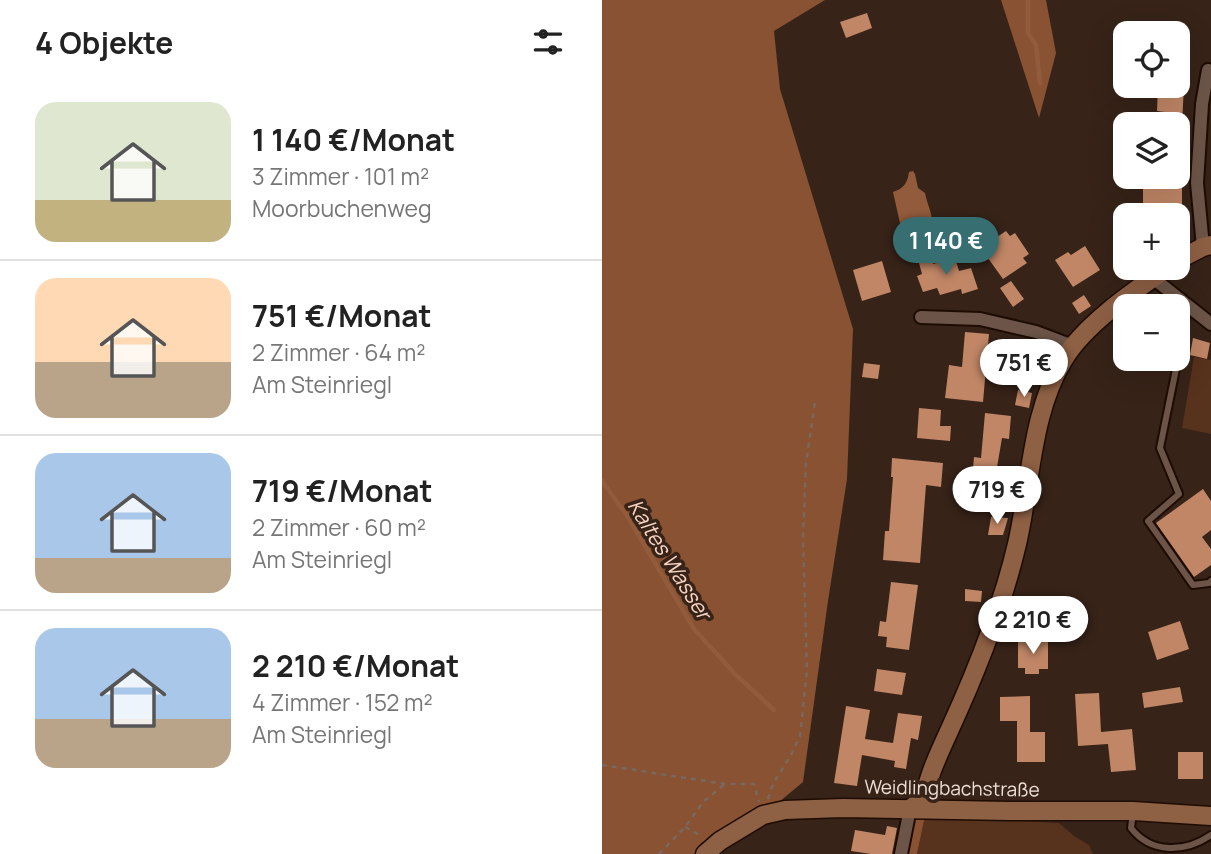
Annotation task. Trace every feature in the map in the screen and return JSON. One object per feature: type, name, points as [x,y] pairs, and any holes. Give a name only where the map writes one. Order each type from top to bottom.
[{"type":"street","points":[[1190,254],[1207,246],[1197,183],[1202,104],[1208,70]]},
{"type":"street","points":[[901,854],[910,809],[921,800],[972,680],[1003,594],[1018,541],[1040,421],[1050,387],[1073,346],[1114,308],[1151,280]]},
{"type":"street","points":[[1166,280],[1177,294]]},
{"type":"street","points":[[1190,308],[1211,324]]},
{"type":"street","points":[[921,317],[980,319],[1036,332],[1073,346]]},
{"type":"street","name":"Weidlingbachstraße","points":[[705,854],[720,841],[763,815],[785,810],[1133,811],[1211,816]]},
{"type":"lane","points":[[1176,371],[1160,447],[1179,494],[1148,521],[1193,585],[1211,581]]},
{"type":"lane","points":[[1133,811],[1131,828],[1139,839],[1151,846],[1178,848],[1200,843],[1211,835]]},
{"type":"path","points":[[763,815],[773,783],[800,736],[807,670],[803,538],[806,463],[815,402]]},
{"type":"path","points":[[602,765],[725,783],[754,784],[763,815]]},
{"type":"path","points":[[659,854],[685,827],[704,801],[725,783]]},
{"type":"shaded area","points":[[602,0],[825,0],[774,31],[780,89],[853,329],[847,479],[803,782],[717,854],[602,854]]},
{"type":"shaded area","points":[[1001,0],[1046,0],[1056,53],[1039,118]]},
{"type":"shaded area","points":[[913,171],[918,188],[925,193],[932,223],[902,232],[893,192],[904,185],[909,172]]},
{"type":"shaded area","points":[[1194,357],[1211,360],[1211,434],[1182,428]]},
{"type":"shaded area","points":[[912,813],[925,816],[917,854],[907,854]]},
{"type":"shaded area","points":[[925,816],[1059,823],[1089,845],[1093,854],[917,854]]},
{"type":"building","points":[[867,13],[872,28],[846,38],[840,22]]},
{"type":"building","points":[[1158,98],[1183,98],[1183,112],[1157,111]]},
{"type":"building","points":[[1143,189],[1182,189],[1182,203],[1143,203]]},
{"type":"building","points":[[1006,231],[1010,236],[1015,233],[1029,254],[1023,258],[1027,263],[1003,279],[985,254],[992,249],[988,243]]},
{"type":"building","points":[[1085,246],[1100,270],[1073,287],[1055,260],[1068,252],[1071,255]]},
{"type":"building","points":[[955,258],[959,271],[971,268],[978,289],[962,294],[961,289],[940,295],[937,288],[923,292],[917,276],[922,274],[919,263],[932,259],[933,264]]},
{"type":"building","points":[[882,261],[891,292],[862,301],[853,270]]},
{"type":"building","points":[[1011,281],[1024,299],[1013,307],[1000,288]]},
{"type":"building","points":[[1084,295],[1091,306],[1079,314],[1072,303]]},
{"type":"building","points":[[965,332],[989,334],[983,402],[945,398],[949,365],[962,367]]},
{"type":"building","points":[[1193,338],[1210,343],[1207,359],[1190,355]]},
{"type":"building","points":[[1037,342],[1051,347],[1048,358],[1033,353]]},
{"type":"building","points":[[864,363],[880,365],[878,379],[862,377]]},
{"type":"building","points":[[1018,390],[1032,393],[1029,408],[1015,405]]},
{"type":"building","points":[[919,408],[941,410],[940,426],[951,426],[950,441],[917,438]]},
{"type":"building","points":[[985,413],[1011,416],[1009,439],[1002,438],[995,479],[964,477],[973,468],[974,457],[981,458]]},
{"type":"building","points":[[892,458],[943,463],[941,487],[926,485],[920,563],[883,560],[885,531],[889,531]]},
{"type":"building","points":[[1203,489],[1211,501],[1211,530],[1202,537],[1211,549],[1211,565],[1194,577],[1156,523]]},
{"type":"building","points":[[991,517],[1008,518],[1003,535],[988,535]]},
{"type":"building","points":[[891,582],[918,585],[909,650],[886,647],[887,637],[878,636],[880,621],[886,622]]},
{"type":"building","points":[[965,589],[982,591],[981,602],[965,601]]},
{"type":"building","points":[[1180,621],[1189,649],[1157,660],[1148,632]]},
{"type":"building","points":[[1048,641],[1048,669],[1039,669],[1039,674],[1025,674],[1025,668],[1018,668],[1018,642]]},
{"type":"building","points":[[877,669],[906,673],[902,695],[874,691]]},
{"type":"building","points":[[1180,687],[1183,702],[1144,708],[1142,693]]},
{"type":"building","points":[[1099,693],[1101,732],[1132,729],[1136,770],[1111,772],[1108,744],[1078,746],[1075,694]]},
{"type":"building","points":[[1030,696],[1030,732],[1045,732],[1045,762],[1017,762],[1017,721],[1000,721],[1000,697]]},
{"type":"building","points":[[846,706],[870,710],[865,739],[893,743],[898,713],[922,716],[918,740],[911,738],[906,769],[894,767],[895,761],[862,755],[857,786],[834,783]]},
{"type":"building","points":[[1178,752],[1203,752],[1203,779],[1178,779]]},
{"type":"building","points":[[887,826],[897,828],[892,854],[851,851],[855,830],[885,835]]},
{"type":"waterway","points":[[1028,0],[1028,33],[1036,45],[1040,83]]},
{"type":"waterway","name":"Kaltes Wasser","points":[[602,481],[628,517],[694,629],[736,675],[774,710]]}]
